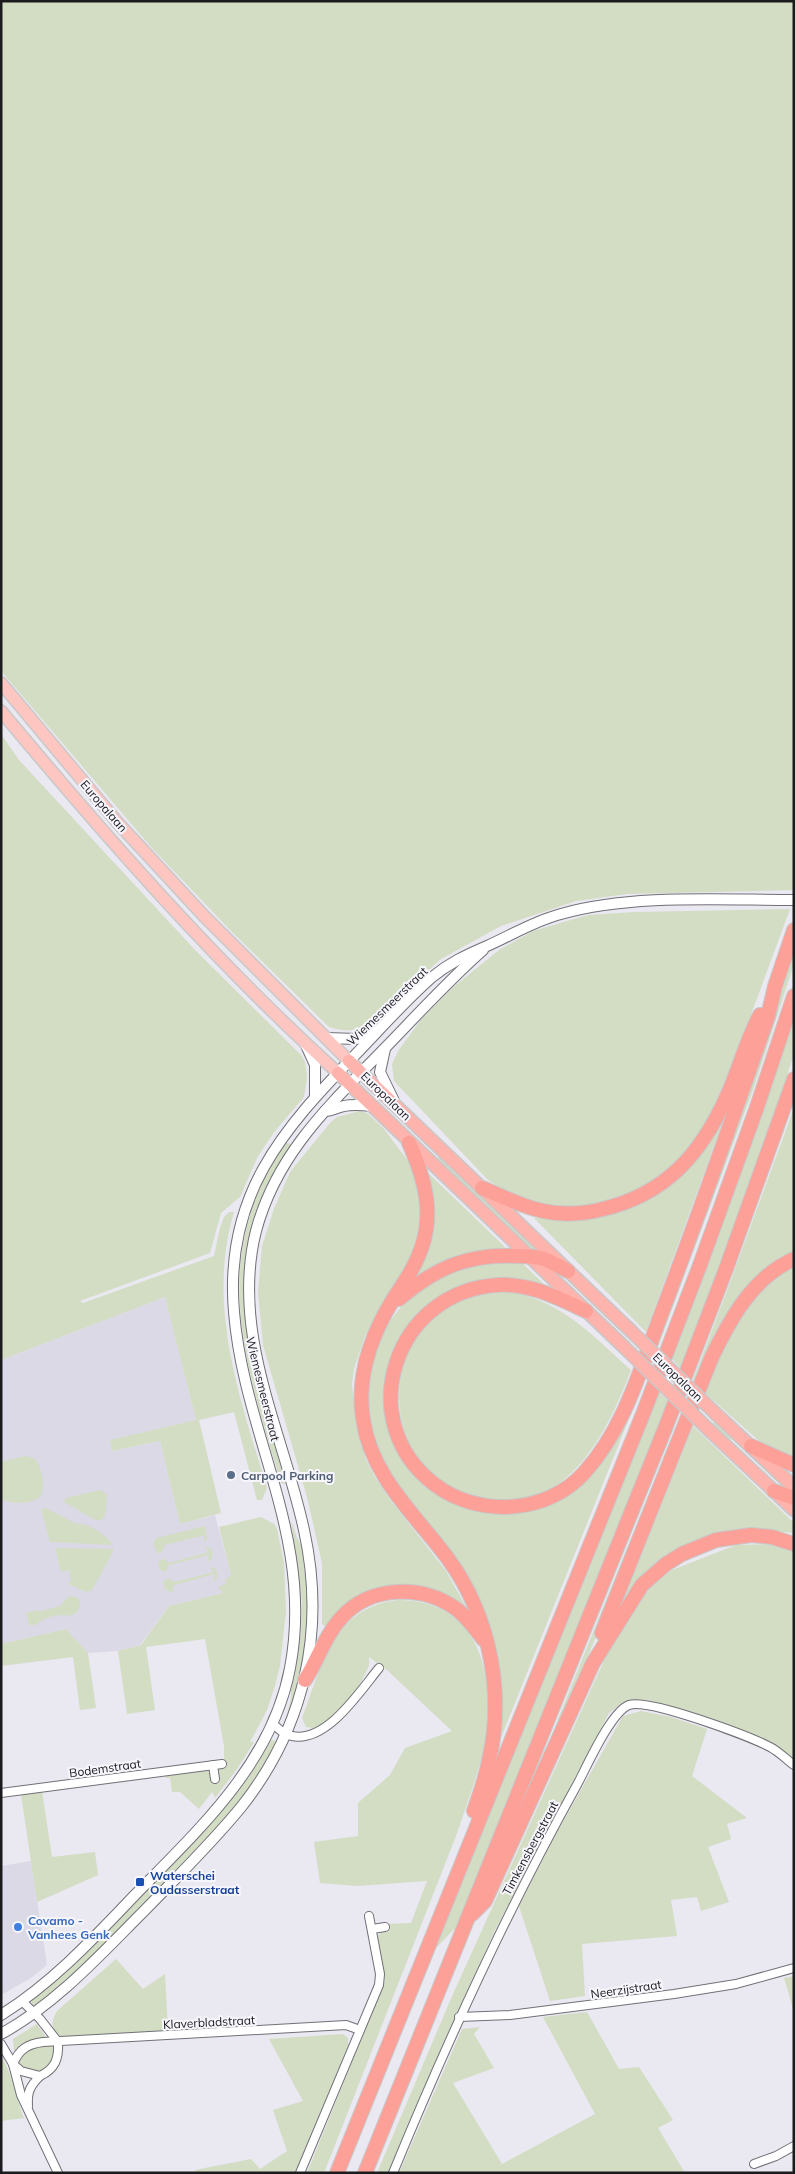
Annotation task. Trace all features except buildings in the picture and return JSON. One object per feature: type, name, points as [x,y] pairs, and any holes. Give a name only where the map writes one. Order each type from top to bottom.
[{"type":"highway","points":[[586,1312],[526,1286],[501,1285],[480,1287],[447,1298],[427,1313],[409,1333],[398,1355],[392,1384],[392,1412],[400,1440],[414,1465],[435,1485],[461,1500],[486,1506],[512,1508],[538,1502],[560,1492],[583,1475],[603,1450],[624,1411],[683,1258],[768,1016],[775,986],[794,930]]},
{"type":"highway","points":[[482,1188],[518,1203],[557,1214],[594,1211],[618,1206],[634,1200],[657,1187],[677,1172],[696,1152],[727,1097],[757,1021],[775,986]]},
{"type":"highway","points":[[337,2173],[639,1423],[700,1265],[757,1107],[794,996]]},
{"type":"highway","name":"Europalaan","points":[[349,1061],[715,1413],[794,1486]]},
{"type":"highway","name":"Europalaan","points":[[338,1073],[794,1510]]},
{"type":"highway","points":[[365,2173],[666,1426],[729,1260],[794,1079]]},
{"type":"highway","points":[[409,1143],[416,1157],[426,1195],[426,1231],[420,1252],[371,1343],[362,1370],[361,1394],[365,1431],[376,1462],[400,1498],[441,1549],[462,1580],[478,1613],[494,1677],[494,1730],[490,1760],[473,1814],[460,1867]]},
{"type":"highway","points":[[389,1307],[435,1272],[458,1262],[483,1257],[529,1256],[544,1259],[568,1271]]},
{"type":"highway","points":[[593,1663],[596,1649],[711,1358],[741,1303],[764,1278],[794,1259]]},
{"type":"highway","points":[[751,1446],[794,1465]]},
{"type":"highway","points":[[774,1491],[794,1498]]},
{"type":"highway","points":[[468,1918],[485,1901],[593,1663],[642,1585],[652,1574],[682,1554],[705,1543],[729,1537],[762,1536],[794,1544]]},
{"type":"highway","points":[[304,1680],[316,1662],[332,1629],[342,1616],[371,1597],[385,1593],[419,1592],[436,1597],[454,1607],[466,1617],[487,1646]]},
{"type":"main road","name":"Europalaan","points":[[1,683],[118,823],[204,916],[349,1061]]},
{"type":"main road","name":"Europalaan","points":[[1,711],[94,821],[172,906],[338,1073]]},
{"type":"main road","name":"Wiemesmeerstraat","points":[[1,2015],[48,1982],[76,1956],[213,1814],[249,1767],[273,1724],[285,1690],[295,1640],[296,1583],[289,1536],[281,1503],[242,1367],[236,1331],[232,1283],[239,1228],[257,1179],[283,1134],[349,1061],[432,977],[466,954],[537,922],[593,907],[665,901],[794,900]]},
{"type":"main road","name":"Wiemesmeerstraat","points":[[1,2034],[34,2014],[87,1968],[227,1823],[262,1778],[286,1734],[304,1680],[313,1621],[310,1561],[297,1499],[257,1358],[252,1329],[249,1292],[250,1264],[256,1233],[265,1201],[276,1176],[292,1150],[361,1072],[445,985],[487,946]]},
{"type":"main road","points":[[326,1038],[357,1039],[378,1031]]},
{"type":"main road","points":[[303,1039],[315,1064],[315,1097]]},
{"type":"main road","points":[[385,1048],[381,1059],[380,1072],[396,1105]]},
{"type":"main road","points":[[325,1111],[333,1111],[351,1104],[372,1106]]},
{"type":"street","points":[[273,1724],[286,1734],[304,1737],[317,1733],[335,1720],[379,1668]]},
{"type":"street","name":"Timkensbergstraat","points":[[393,2173],[493,1942],[541,1848],[620,1710],[634,1704],[646,1704],[702,1721],[768,1746],[794,1765]]},
{"type":"street","name":"Bodemstraat","points":[[1,1793],[222,1764]]},
{"type":"street","points":[[212,1765],[215,1779]]},
{"type":"street","points":[[300,2173],[379,1985],[380,1974],[369,1916]]},
{"type":"street","points":[[372,1929],[385,1928]]},
{"type":"street","name":"Neerzijstraat","points":[[459,2017],[510,2015],[674,1994],[736,1984],[794,1968]]},
{"type":"street","points":[[22,2001],[58,2042],[56,2062],[50,2071],[40,2076],[31,2085],[27,2094],[28,2110]]},
{"type":"street","name":"Klaverbladstraat","points":[[14,2064],[21,2050],[31,2044],[346,2025],[360,2030]]},
{"type":"street","points":[[1,2044],[14,2064],[21,2095],[58,2173]]},
{"type":"street","points":[[14,2064],[28,2074],[40,2076]]},
{"type":"street","points":[[754,2164],[776,2156],[794,2146]]},
{"type":"shaded area","points":[[165,1297],[196,1420],[110,1441],[112,1451],[160,1441],[180,1524],[215,1515],[231,1575],[223,1593],[169,1606],[140,1645],[118,1651],[88,1653],[66,1629],[1,1644],[1,1360]]},
{"type":"shaded area","points":[[31,1861],[47,1965],[31,1978],[1,1995],[1,1866]]},
{"type":"green space","points":[[1,1],[794,1],[794,890],[627,894],[576,901],[501,926],[441,959],[370,1022],[360,1028],[340,1030],[329,1027],[230,930],[151,847],[1,671]]},
{"type":"green space","points":[[1,734],[19,760],[196,951],[301,1055],[305,1062],[307,1077],[304,1097],[275,1131],[258,1156],[240,1197],[221,1213],[210,1253],[80,1301],[83,1303],[214,1256],[224,1217],[229,1212],[234,1212],[226,1247],[225,1317],[237,1386],[267,1488],[262,1500],[257,1500],[234,1412],[199,1420],[221,1513],[180,1524],[160,1441],[112,1451],[110,1440],[196,1420],[165,1297],[1,1360]]},
{"type":"green space","points":[[790,909],[735,1058],[704,1129],[689,1152],[653,1184],[597,1206],[564,1208],[527,1201],[488,1180],[394,1081],[392,1064],[398,1051],[420,1021],[451,989],[499,950],[533,931],[588,915],[635,912]]},
{"type":"green space","points":[[794,950],[794,964],[753,1090],[658,1347],[654,1344]]},
{"type":"green space","points":[[794,1012],[794,1054],[763,1149],[681,1369],[671,1358]]},
{"type":"green space","points":[[733,1094],[646,1332],[534,1218],[574,1218],[605,1214],[622,1210],[654,1196],[669,1186],[695,1162],[713,1135]]},
{"type":"green space","points":[[794,1108],[794,1251],[775,1262],[759,1275],[745,1291],[724,1326],[697,1384],[693,1380]]},
{"type":"green space","points":[[360,1111],[367,1113],[384,1129],[411,1165],[418,1182],[423,1222],[411,1259],[365,1336],[354,1369],[352,1384],[356,1426],[366,1460],[376,1479],[446,1571],[470,1614],[401,1587],[325,1626],[322,1624],[322,1563],[307,1497],[263,1345],[258,1292],[262,1246],[274,1209],[290,1172],[330,1123],[337,1117]]},
{"type":"green space","points":[[285,1141],[291,1145],[269,1181],[258,1205],[249,1240],[245,1275],[246,1310],[250,1344],[267,1413],[287,1481],[284,1484],[281,1483],[267,1438],[246,1352],[240,1310],[240,1269],[247,1227],[261,1185]]},
{"type":"green space","points":[[441,1155],[539,1250],[528,1248],[435,1160]]},
{"type":"green space","points":[[427,1172],[505,1249],[479,1251],[457,1256],[414,1278],[427,1250],[433,1226],[433,1202]]},
{"type":"green space","points":[[477,1262],[521,1262],[548,1288],[496,1279],[476,1282],[457,1288],[439,1298],[422,1311],[397,1343],[389,1361],[385,1381],[384,1397],[389,1428],[402,1457],[422,1481],[434,1490],[446,1498],[471,1508],[559,1500],[645,1379],[494,1755],[489,1628],[390,1478],[371,1437],[365,1398],[374,1351],[383,1330],[400,1308],[425,1284]]},
{"type":"green space","points":[[794,1267],[794,1459],[759,1441],[704,1392],[729,1338],[749,1305],[777,1277]]},
{"type":"green space","points":[[513,1292],[548,1304],[563,1313],[591,1334],[631,1370],[607,1423],[592,1448],[574,1470],[553,1488],[529,1498],[501,1501],[470,1495],[448,1488],[426,1469],[416,1457],[406,1436],[400,1414],[399,1391],[402,1369],[410,1349],[422,1330],[438,1314],[458,1302],[472,1297],[492,1293]]},
{"type":"green space","points":[[659,1392],[668,1401],[459,1924],[435,1949]]},
{"type":"green space","points":[[681,1414],[685,1418],[602,1623],[550,1744],[548,1744]]},
{"type":"green space","points":[[716,1418],[794,1493],[789,1493],[733,1440],[721,1436],[712,1426]]},
{"type":"green space","points":[[693,1426],[794,1523],[794,1533],[740,1529],[706,1536],[674,1551],[660,1561],[646,1573],[624,1599]]},
{"type":"green space","points":[[25,1456],[36,1460],[40,1467],[43,1482],[41,1495],[34,1501],[23,1503],[3,1500],[1,1495],[1,1462]]},
{"type":"green space","points":[[100,1490],[107,1495],[105,1516],[101,1520],[95,1520],[64,1502],[66,1498]]},
{"type":"green space","points":[[46,1508],[77,1524],[86,1525],[97,1530],[113,1545],[50,1542],[41,1509]]},
{"type":"green space","points":[[261,1517],[274,1524],[277,1529],[284,1563],[286,1611],[280,1666],[267,1710],[250,1742],[254,1742],[215,1798],[212,1792],[199,1809],[180,1792],[172,1792],[170,1778],[166,1778],[166,1774],[208,1769],[217,1772],[219,1767],[224,1766],[224,1746],[205,1639],[146,1647],[155,1710],[127,1714],[118,1651],[141,1645],[169,1606],[223,1593],[218,1587],[226,1584],[225,1580],[231,1575],[219,1527]]},
{"type":"green space","points":[[291,1520],[302,1547],[308,1603],[305,1650],[300,1678],[287,1716],[301,1632],[302,1601]]},
{"type":"green space","points":[[205,1526],[207,1539],[203,1542],[205,1535],[165,1545],[162,1552],[157,1553],[153,1544],[156,1538]]},
{"type":"green space","points":[[775,1544],[794,1550],[794,1759],[776,1745],[704,1716],[648,1700],[624,1702],[609,1713],[494,1932],[444,2042],[390,2173],[377,2173],[453,1994],[607,1654],[651,1586],[672,1570],[736,1545]]},
{"type":"green space","points":[[204,1547],[210,1548],[213,1554],[211,1560],[207,1562],[209,1555],[169,1565],[166,1572],[160,1570],[158,1563],[163,1558],[169,1563],[209,1552]]},
{"type":"green space","points":[[55,1548],[113,1549],[113,1552],[92,1590],[86,1592],[68,1584],[71,1581],[69,1570],[61,1572]]},
{"type":"green space","points":[[210,1568],[216,1569],[218,1576],[213,1582],[215,1574],[174,1585],[172,1592],[165,1590],[163,1582],[168,1578],[174,1582],[214,1572]]},
{"type":"green space","points":[[70,1596],[78,1598],[80,1602],[79,1609],[75,1614],[52,1617],[36,1625],[29,1625],[26,1613],[60,1606]]},
{"type":"green space","points":[[399,1600],[428,1604],[451,1615],[468,1632],[479,1652],[486,1677],[488,1703],[487,1730],[482,1756],[456,1836],[324,2173],[307,2173],[385,1981],[376,1937],[384,1930],[386,1924],[411,1923],[427,1881],[358,1886],[320,1883],[314,1842],[358,1836],[358,1803],[390,1775],[405,1748],[452,1731],[387,1670],[369,1657],[369,1666],[357,1690],[327,1721],[314,1728],[306,1727],[302,1718],[324,1659],[333,1642],[345,1626],[359,1614],[377,1605]]},
{"type":"green space","points":[[66,1629],[88,1653],[96,1708],[80,1710],[73,1657],[1,1666],[1,1644]]},
{"type":"green space","points":[[641,1711],[671,1717],[707,1729],[692,1776],[747,1818],[727,1824],[731,1839],[708,1847],[729,1902],[701,1911],[697,1897],[671,1900],[677,1936],[582,1944],[585,1996],[550,2001],[519,1906],[557,1832],[623,1716]]},
{"type":"green space","points":[[271,1740],[276,1741],[276,1744],[241,1801],[79,1970],[37,2006],[32,2004],[32,2000],[77,1963],[218,1816],[249,1777]]},
{"type":"green space","points":[[42,1791],[52,1857],[95,1852],[98,1875],[37,1902],[21,1794]]},
{"type":"green space","points":[[116,1959],[143,1989],[165,1974],[168,2030],[65,2038],[55,2034],[53,2022],[57,2011]]},
{"type":"green space","points":[[794,1976],[794,2012],[784,1978]]},
{"type":"green space","points":[[587,2012],[619,2069],[639,2067],[673,2120],[658,2128],[685,2173],[399,2173],[462,2029],[480,2027],[474,2034],[494,2068],[453,2083],[502,2164],[595,2114],[543,2017]]},
{"type":"green space","points":[[37,2024],[47,2039],[16,2052],[14,2051],[13,2039]]},
{"type":"green space","points":[[343,2034],[348,2038],[348,2046],[295,2173],[197,2173],[195,2170],[251,2159],[260,2169],[287,2151],[273,2110],[303,2101],[269,2039]]},
{"type":"green space","points":[[51,2045],[54,2047],[53,2058],[44,2071],[34,2074],[18,2064],[21,2055],[33,2047]]},
{"type":"green space","points":[[1,2057],[9,2071],[24,2118],[1,2121]]},
{"type":"place","name":"Carpool Parking","points":[[231,1475]]},
{"type":"place","name":"Waterschei Oudasserstraat","points":[[140,1882]]},
{"type":"place","name":"Covamo - Vanhees Genk","points":[[18,1927]]}]
